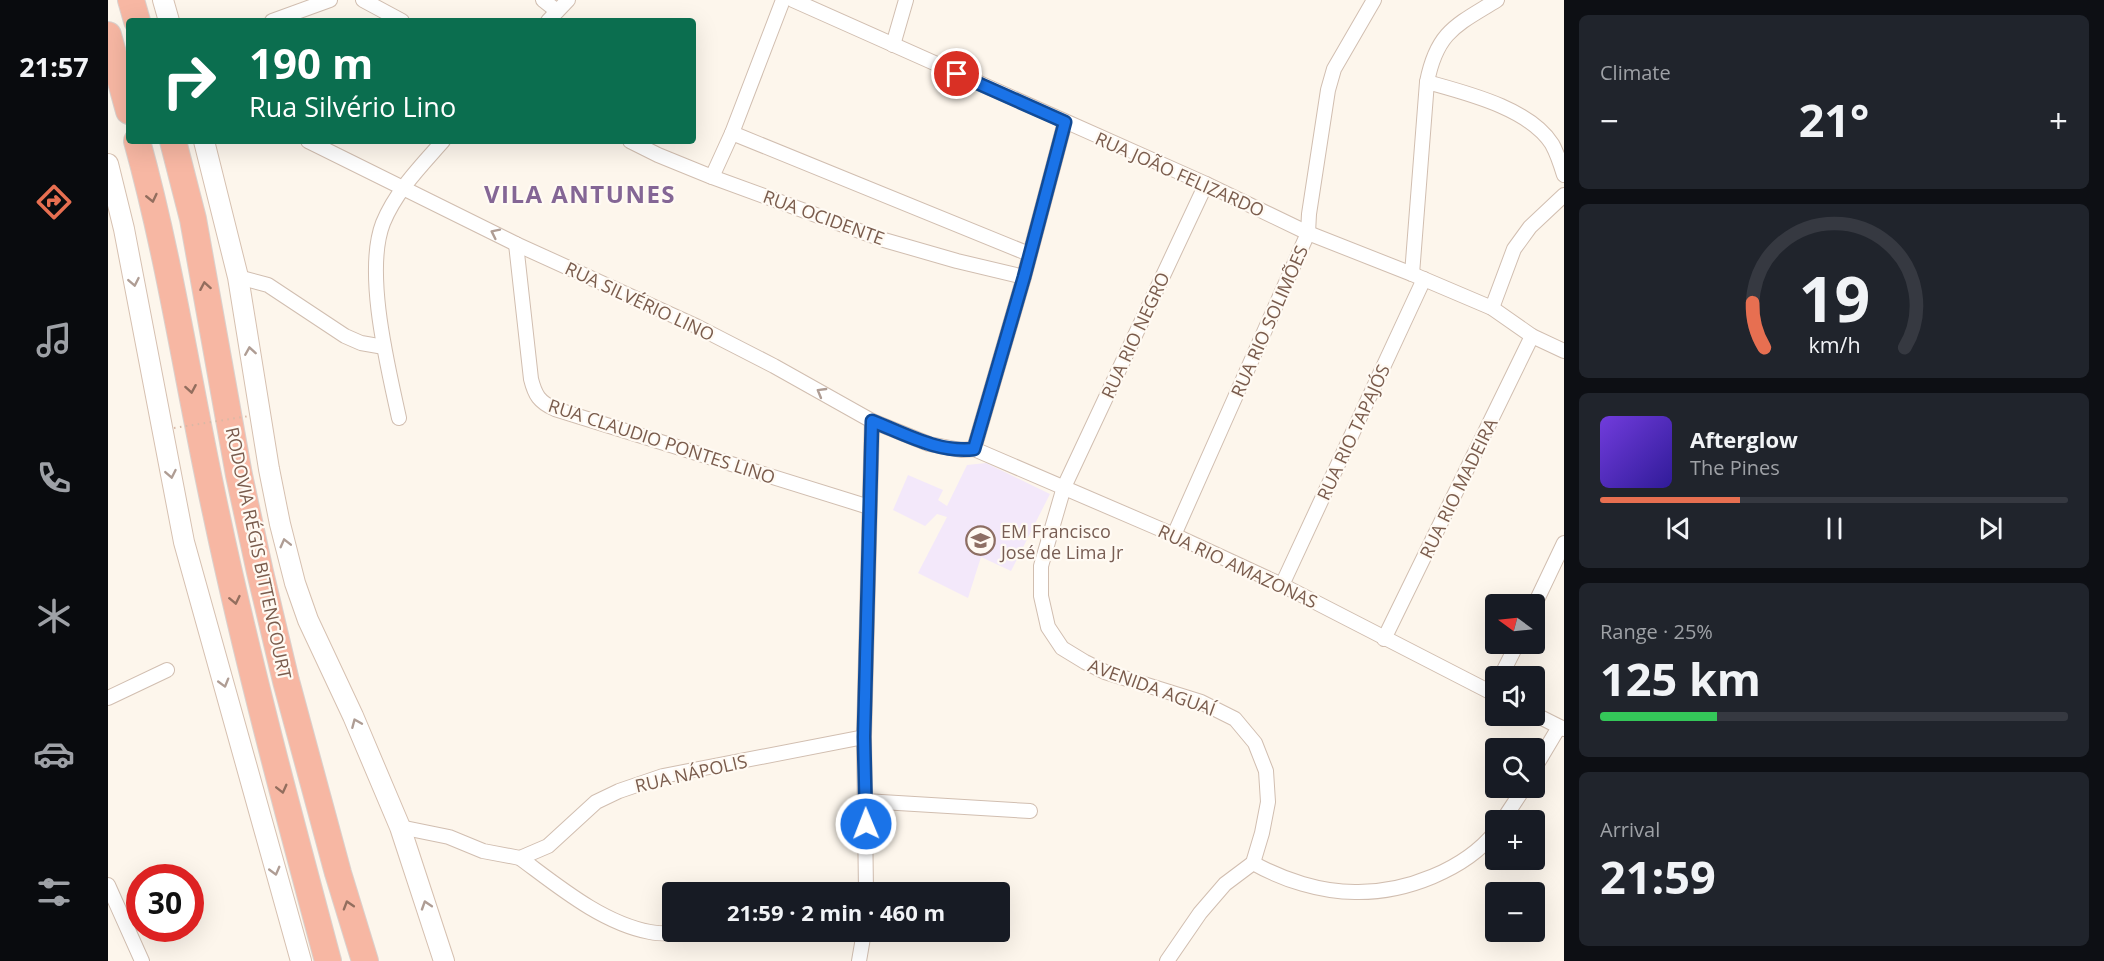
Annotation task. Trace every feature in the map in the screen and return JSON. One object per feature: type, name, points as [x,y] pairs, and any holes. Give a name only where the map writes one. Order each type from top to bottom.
[{"type":"highway","points":[[131,0],[136,18]]},
{"type":"highway","points":[[108,35],[126,100]]},
{"type":"highway","name":"RODOVIA RÉGIS BITTENCOURT","points":[[138,144],[169,269],[215,511],[243,636],[328,961]]},
{"type":"highway","name":"RODOVIA RÉGIS BITTENCOURT","points":[[174,144],[193,219],[239,475],[260,572],[286,681],[338,873],[365,961]]},
{"type":"street","points":[[163,0],[168,18]]},
{"type":"street","points":[[280,18],[330,0]]},
{"type":"street","points":[[363,0],[396,18]]},
{"type":"street","points":[[543,0],[553,16],[568,0]]},
{"type":"street","points":[[712,177],[732,133],[783,0]]},
{"type":"street","name":"RUA JOÃO FELIZARDO","points":[[793,0],[1206,184],[1308,233],[1492,308],[1532,336],[1564,351]]},
{"type":"street","points":[[893,45],[906,0]]},
{"type":"street","name":"RUA RIO SOLIMÕES","points":[[1174,535],[1308,233],[1328,90],[1334,69],[1374,0]]},
{"type":"street","points":[[1418,276],[1427,82],[1431,61],[1440,42],[1453,27],[1497,0]]},
{"type":"street","points":[[1427,82],[1474,95],[1509,110],[1534,126],[1552,144],[1564,175]]},
{"type":"street","points":[[974,449],[1024,277],[1065,122]]},
{"type":"street","points":[[732,133],[1029,254]]},
{"type":"street","points":[[205,144],[238,277],[269,470],[295,583],[308,620],[353,716],[400,827],[444,961]]},
{"type":"street","name":"RUA SILVÉRIO LINO","points":[[314,144],[516,244],[716,336],[872,421],[929,444],[961,450],[974,449]]},
{"type":"street","points":[[399,418],[384,347],[376,270],[377,247],[384,222],[403,188],[440,144]]},
{"type":"street","name":"RUA OCIDENTE","points":[[636,144],[712,177],[884,240],[1024,277]]},
{"type":"street","points":[[108,164],[116,225],[184,542],[301,961]]},
{"type":"street","name":"RUA RIO NEGRO","points":[[1064,487],[1206,184]]},
{"type":"street","points":[[1492,308],[1514,249],[1530,226],[1564,195]]},
{"type":"street","name":"RUA CLAUDIO PONTES LINO","points":[[516,244],[531,379],[536,395],[543,404],[869,507]]},
{"type":"street","name":"RUA RIO TAPAJÓS","points":[[1282,585],[1418,276]]},
{"type":"street","points":[[238,277],[268,285],[345,336],[361,343],[384,347]]},
{"type":"street","name":"RUA RIO MADEIRA","points":[[1384,639],[1532,336]]},
{"type":"street","points":[[866,882],[864,737],[872,421]]},
{"type":"street","name":"RUA RIO AMAZONAS","points":[[974,449],[1174,535],[1282,585],[1384,639],[1485,687]]},
{"type":"street","name":"AVENIDA AGUAÍ","points":[[1064,487],[1041,566],[1041,596],[1048,627],[1062,648],[1105,672],[1201,702],[1235,719],[1255,743],[1266,771],[1268,802],[1253,863]]},
{"type":"street","points":[[1540,594],[1564,543]]},
{"type":"street","points":[[108,698],[167,670]]},
{"type":"street","points":[[1545,720],[1562,728],[1545,753]]},
{"type":"street","name":"RUA NÁPOLIS","points":[[520,858],[548,846],[596,802],[619,790],[663,776],[864,737]]},
{"type":"street","points":[[865,801],[1030,811]]},
{"type":"street","points":[[400,827],[449,837],[483,850],[520,858],[588,907],[615,920],[650,932],[662,933]]},
{"type":"street","points":[[1167,961],[1200,913],[1225,884],[1253,863],[1275,875],[1323,888],[1355,892],[1403,886],[1448,870],[1485,844]]},
{"type":"street","points":[[108,885],[142,961]]},
{"type":"street","points":[[859,961],[862,942]]},
{"type":"path","points":[[174,428],[249,416]]},
{"type":"shaded area","name":"EM Francisco José de Lima Jr","points":[[986,463],[1050,494],[1011,571],[981,557],[968,598],[918,573],[947,517],[937,514],[925,526],[893,510],[908,475],[943,490],[938,500],[947,506],[967,465]]},
{"type":"place","name":"EM Francisco José de Lima Jr","points":[[980,541]]},
{"type":"district","name":"VILA ANTUNES","points":[[580,193]]},
{"type":"route","points":[[866,824],[864,737],[872,421],[947,449],[974,449],[1024,277],[1065,122],[957,74]]}]
